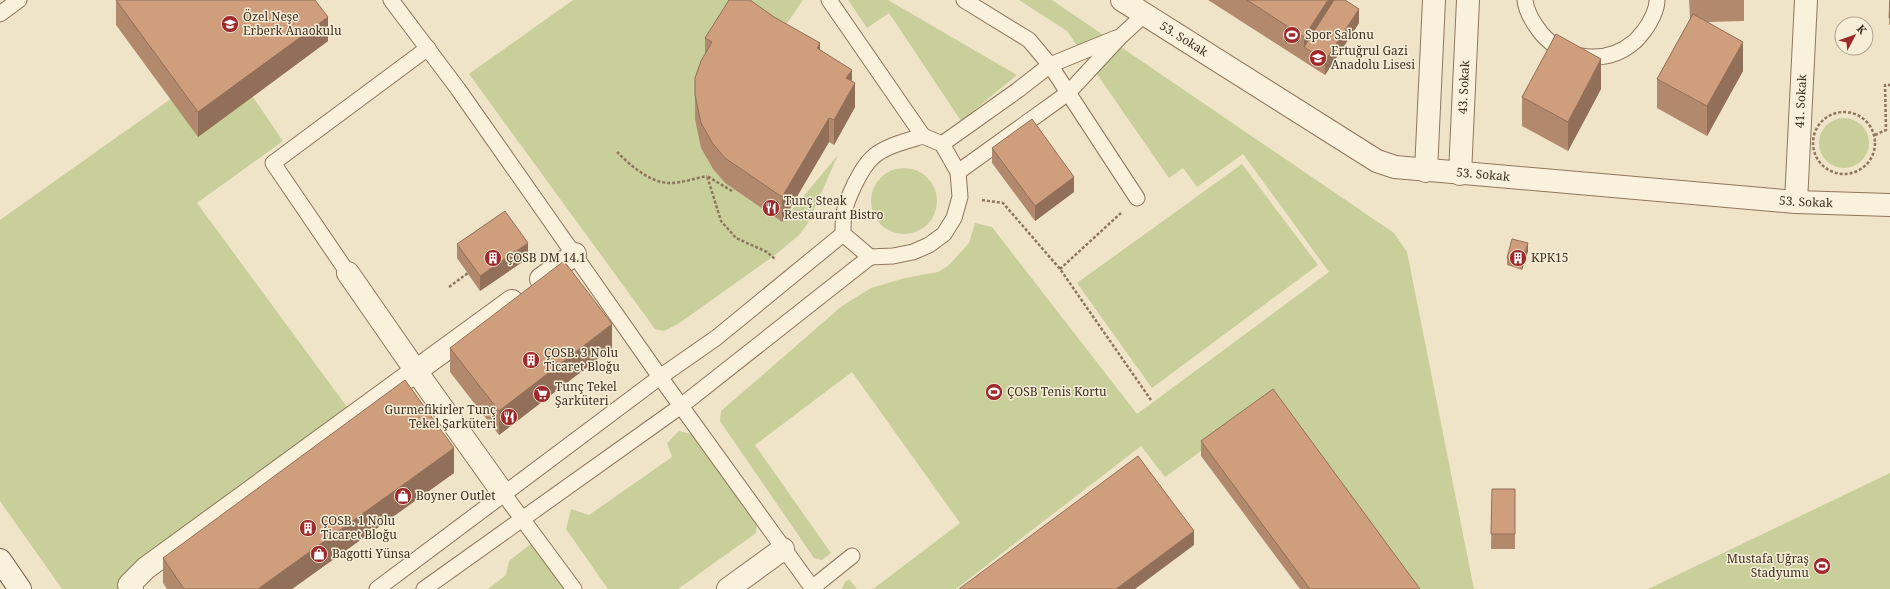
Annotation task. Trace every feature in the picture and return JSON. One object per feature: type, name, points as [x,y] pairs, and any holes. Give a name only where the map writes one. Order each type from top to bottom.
[{"type":"street","name":"53. Sokak","points":[[1122,0],[1376,161],[1395,167],[1460,174],[1796,202],[1890,205]]},
{"type":"street","points":[[1426,171],[1434,0]]},
{"type":"street","name":"43. Sokak","points":[[1460,174],[1468,0]]},
{"type":"street","name":"41. Sokak","points":[[1796,202],[1806,0]]},
{"type":"street","points":[[132,589],[129,586],[146,568],[575,254]]},
{"type":"street","points":[[348,273],[503,493]]},
{"type":"street","points":[[728,589],[783,549]]},
{"type":"street","points":[[0,560],[20,589]]},
{"type":"lane","points":[[0,14],[19,0]]},
{"type":"lane","points":[[391,0],[428,48],[575,254],[660,377],[783,549],[813,588],[852,556]]},
{"type":"lane","points":[[424,589],[523,520],[681,406],[870,257],[906,253],[929,245],[944,234],[954,218],[960,197],[958,172],[942,144],[923,136],[829,0]]},
{"type":"lane","points":[[964,0],[1029,40],[1050,65],[1137,198]]},
{"type":"lane","points":[[1525,0],[1534,24],[1549,42],[1569,54],[1592,58],[1614,54],[1635,42],[1649,25],[1658,0]]},
{"type":"lane","points":[[958,172],[1068,93],[1120,37],[1145,14]]},
{"type":"lane","points":[[942,144],[1018,90],[1050,65],[1120,37]]},
{"type":"lane","points":[[348,273],[273,163],[428,48]]},
{"type":"lane","points":[[377,589],[503,493],[660,377],[716,338],[843,234],[844,212],[862,170],[872,157],[904,141],[923,136]]},
{"type":"lane","points":[[843,234],[870,257]]},
{"type":"lane","points":[[503,493],[574,589]]},
{"type":"path","points":[[1875,135],[1886,130],[1885,85],[1890,85]]},
{"type":"path","points":[[1840,111],[1851,112],[1862,117],[1870,125],[1875,135],[1875,146],[1872,156],[1866,165],[1857,171],[1847,174],[1836,173],[1826,168],[1819,161],[1814,152],[1812,142],[1815,131],[1820,122],[1829,115],[1840,111]]},
{"type":"path","points":[[617,152],[629,164],[648,177],[669,183],[707,176],[732,191]]},
{"type":"path","points":[[707,176],[721,221],[736,238],[767,252],[776,260],[781,260]]},
{"type":"path","points":[[960,197],[1003,204],[1060,269],[1151,400]]},
{"type":"path","points":[[1060,269],[1137,198]]},
{"type":"path","points":[[449,287],[468,273]]},
{"type":"green space","points":[[573,0],[803,0],[701,148],[713,169],[725,183],[782,222],[838,155],[808,223],[799,235],[775,255],[678,324],[664,331],[655,329],[469,74]]},
{"type":"green space","points":[[848,0],[888,0],[1017,75],[961,121],[889,13],[867,28]]},
{"type":"green space","points":[[1019,0],[1052,0],[1394,233],[1407,252],[1474,589],[1411,589],[1272,400],[1165,477],[1141,446],[956,589],[873,589],[960,523],[852,372],[755,445],[831,553],[822,560],[814,558],[720,421],[721,411],[842,306],[871,288],[905,278],[938,272],[948,266],[969,243],[975,223],[992,227],[1137,414],[1329,272],[1243,154],[1197,187],[1183,168],[1169,178],[1067,31]]},
{"type":"green space","points":[[227,59],[283,141],[197,203],[350,411],[124,589],[62,589],[0,501],[0,220]]},
{"type":"green space","points":[[1839,118],[1849,118],[1862,125],[1869,138],[1869,148],[1862,161],[1849,168],[1839,168],[1830,164],[1823,157],[1819,148],[1819,138],[1823,129],[1830,122]]},
{"type":"green space","points":[[1242,164],[1318,265],[1152,388],[1077,283]]},
{"type":"green space","points":[[904,168],[917,170],[927,178],[935,188],[937,201],[935,214],[927,224],[917,232],[904,234],[891,232],[881,224],[873,214],[871,201],[873,188],[881,178],[891,170]]},
{"type":"green space","points":[[679,431],[699,436],[757,520],[756,533],[678,589],[608,589],[566,529],[571,509],[589,515],[672,457],[667,443]]},
{"type":"green space","points":[[1890,473],[1890,589],[1648,589]]},
{"type":"green space","points":[[532,543],[571,589],[488,589],[506,575],[509,561]]},
{"type":"green space","points":[[849,579],[857,589],[842,589],[845,582]]},
{"type":"building","points":[[116,0],[315,0],[328,17],[198,112]]},
{"type":"building","points":[[729,0],[750,0],[774,17],[820,43],[817,48],[852,70],[846,78],[855,83],[834,120],[829,118],[782,197],[725,158],[713,144],[701,123],[695,95],[695,78],[701,61],[712,42],[705,38]]},
{"type":"building","points":[[1247,0],[1328,0],[1304,37]]},
{"type":"building","points":[[1334,0],[1345,0],[1359,9],[1325,61],[1304,47]]},
{"type":"building","points":[[1693,14],[1743,42],[1707,106],[1657,79]]},
{"type":"building","points":[[1556,34],[1601,59],[1568,122],[1522,97]]},
{"type":"building","points":[[1032,119],[1074,177],[1035,206],[992,148]]},
{"type":"building","points":[[505,211],[528,243],[480,276],[457,244]]},
{"type":"building","points":[[1512,239],[1528,243],[1522,262],[1507,258]]},
{"type":"building","name":"ÇOSB. 3 Nolu Ticaret Bloğu","points":[[564,261],[612,324],[499,411],[450,348]]},
{"type":"building","name":"ÇOSB. 1 Nolu Ticaret Bloğu","points":[[405,380],[454,448],[258,589],[184,589],[163,558]]},
{"type":"building","points":[[1273,389],[1420,589],[1310,589],[1201,441]]},
{"type":"building","points":[[1138,456],[1194,531],[1116,589],[959,589]]},
{"type":"building","points":[[1492,489],[1515,489],[1515,534],[1491,534]]},
{"type":"place","name":"Özel Neşe Erberk Anaokulu","points":[[230,24]]},
{"type":"place","name":"Spor Salonu","points":[[1292,35]]},
{"type":"place","name":"Ertuğrul Gazi Anadolu Lisesi","points":[[1318,58]]},
{"type":"place","name":"Tunç Steak Restaurant Bistro","points":[[771,208]]},
{"type":"place","name":"ÇOSB DM 14.1","points":[[493,258]]},
{"type":"place","name":"KPK15","points":[[1518,258]]},
{"type":"place","name":"ÇOSB. 3 Nolu Ticaret Bloğu","points":[[531,360]]},
{"type":"place","name":"ÇOSB Tenis Kortu","points":[[994,392]]},
{"type":"place","name":"Tunç Tekel Şarküteri","points":[[542,394]]},
{"type":"place","name":"Gurmefikirler Tunç Tekel Şarküteri","points":[[509,417]]},
{"type":"place","name":"Boyner Outlet","points":[[403,496]]},
{"type":"place","name":"ÇOSB. 1 Nolu Ticaret Bloğu","points":[[308,528]]},
{"type":"place","name":"Bagotti Yünsa","points":[[319,554]]},
{"type":"place","name":"Mustafa Uğraş Stadyumu","points":[[1822,566]]}]
